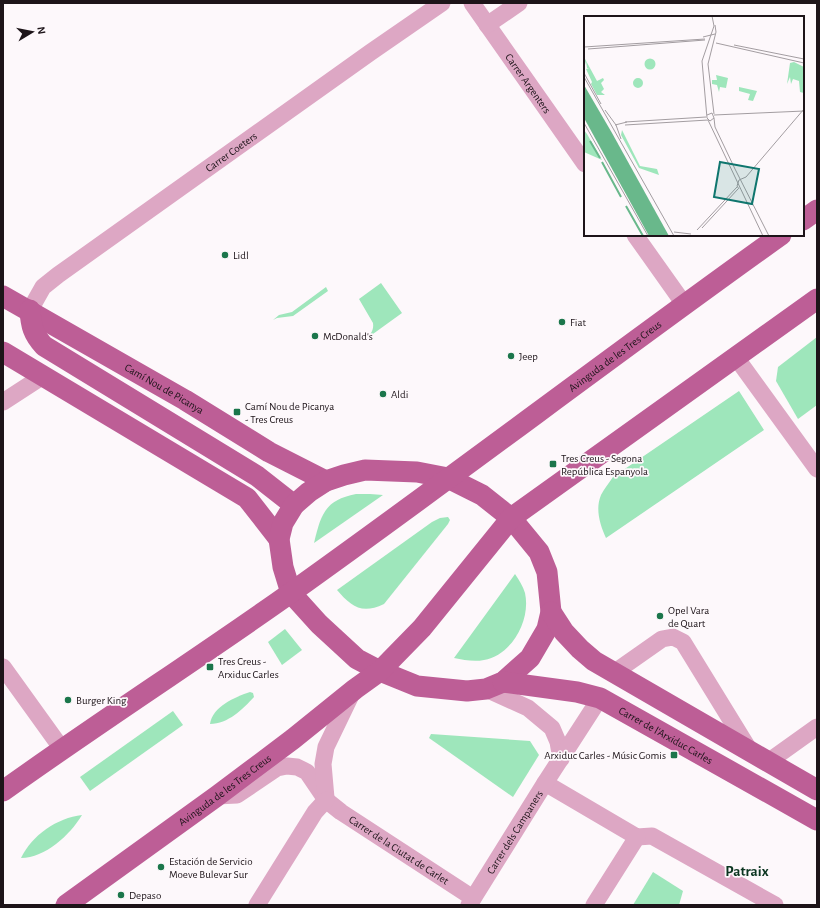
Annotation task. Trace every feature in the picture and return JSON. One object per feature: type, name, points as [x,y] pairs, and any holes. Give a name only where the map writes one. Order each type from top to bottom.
[{"type":"main road","points":[[804,219],[817,210]]},
{"type":"main road","name":"Avinguda de les Tres Creus","points":[[3,791],[291,593],[684,304],[780,236]]},
{"type":"main road","name":"Camí Nou de Picanya","points":[[3,296],[30,310],[185,400],[269,452],[326,481]]},
{"type":"main road","name":"Avinguda de les Tres Creus","points":[[66,905],[217,796],[293,739],[354,688],[380,671],[422,628],[511,518],[735,356],[817,299]]},
{"type":"main road","points":[[30,310],[31,325],[36,338],[44,346],[257,476],[294,505]]},
{"type":"main road","points":[[3,352],[247,498],[279,539]]},
{"type":"main road","points":[[366,470],[417,472],[448,478],[482,495],[511,518],[540,552],[547,572],[551,612],[547,629],[530,658],[495,685],[468,690],[417,686],[380,671],[357,659],[319,624],[291,593],[283,567],[279,539],[283,523],[294,505],[309,492],[326,481],[366,470]]},
{"type":"main road","points":[[551,612],[564,632],[580,649],[594,660],[817,790]]},
{"type":"main road","name":"Carrer de l'Arxiduc Carles","points":[[495,685],[577,692],[600,698],[817,820]]},
{"type":"street","name":"Carrer Coeters","points":[[30,310],[43,287],[58,275],[365,56],[442,3]]},
{"type":"street","name":"Carrer Argenters","points":[[472,3],[584,163]]},
{"type":"street","points":[[487,25],[519,3]]},
{"type":"street","points":[[637,236],[684,304]]},
{"type":"street","points":[[735,356],[817,469]]},
{"type":"street","points":[[3,402],[43,376]]},
{"type":"street","points":[[615,672],[662,639],[673,637],[683,642],[750,751]]},
{"type":"street","points":[[3,667],[62,749]]},
{"type":"street","points":[[495,685],[528,708],[552,728],[558,742],[561,759]]},
{"type":"street","points":[[257,905],[315,812],[326,800],[323,764],[326,747],[354,688]]},
{"type":"street","name":"Carrer dels Campaners","points":[[470,903],[600,698]]},
{"type":"street","points":[[768,762],[817,726]]},
{"type":"street","name":"Carrer de la Ciutat de Carlet","points":[[217,796],[237,795],[277,768],[287,766],[297,767],[307,772],[326,800],[341,812],[470,903]]},
{"type":"street","points":[[545,783],[637,837],[652,836],[775,905]]},
{"type":"street","points":[[594,905],[637,837]]},
{"type":"green space","points":[[381,283],[402,313],[366,339],[372,332],[373,323],[359,299]]},
{"type":"green space","points":[[326,287],[328,291],[293,316],[273,320],[279,315],[292,312]]},
{"type":"green space","points":[[817,337],[817,405],[798,419],[776,381],[778,367]]},
{"type":"green space","points":[[739,391],[764,430],[606,538],[600,522],[598,506],[601,495],[613,477]]},
{"type":"green space","points":[[356,494],[383,495],[314,543],[322,516],[331,504],[337,500]]},
{"type":"green space","points":[[448,517],[450,520],[448,524],[384,604],[369,609],[363,609],[352,604],[337,590],[432,522],[440,518]]},
{"type":"green space","points":[[515,574],[524,590],[526,603],[522,625],[511,644],[494,657],[480,661],[454,658]]},
{"type":"green space","points":[[285,629],[302,650],[282,665],[268,642]]},
{"type":"green space","points":[[250,692],[253,693],[254,697],[235,715],[229,719],[210,724],[215,713],[225,704]]},
{"type":"green space","points":[[173,711],[183,725],[90,791],[80,777]]},
{"type":"green space","points":[[431,734],[530,741],[539,755],[513,797],[429,738]]},
{"type":"green space","points":[[82,815],[71,830],[48,850],[30,857],[21,858],[32,842],[46,829],[63,820]]},
{"type":"green space","points":[[653,872],[683,891],[679,905],[633,905]]},
{"type":"place","name":"Lidl","points":[[225,255]]},
{"type":"place","name":"Fiat","points":[[562,322]]},
{"type":"place","name":"McDonald's","points":[[315,336]]},
{"type":"place","name":"Jeep","points":[[511,356]]},
{"type":"place","name":"Aldi","points":[[383,394]]},
{"type":"place","name":"Camí Nou de Picanya - Tres Creus","points":[[237,412]]},
{"type":"place","name":"Tres Creus - Segona República Espanyola","points":[[553,464]]},
{"type":"place","name":"Opel Vara de Quart","points":[[660,616]]},
{"type":"place","name":"Tres Creus - Arxiduc Carles","points":[[210,667]]},
{"type":"place","name":"Burger King","points":[[68,700]]},
{"type":"place","name":"Arxiduc Carles - Músic Gomis","points":[[674,755]]},
{"type":"place","name":"Estación de Servicio Moeve Bulevar Sur","points":[[161,867]]},
{"type":"place","name":"Depaso","points":[[121,895]]},
{"type":"district","name":"Patraix","points":[[747,871]]}]
